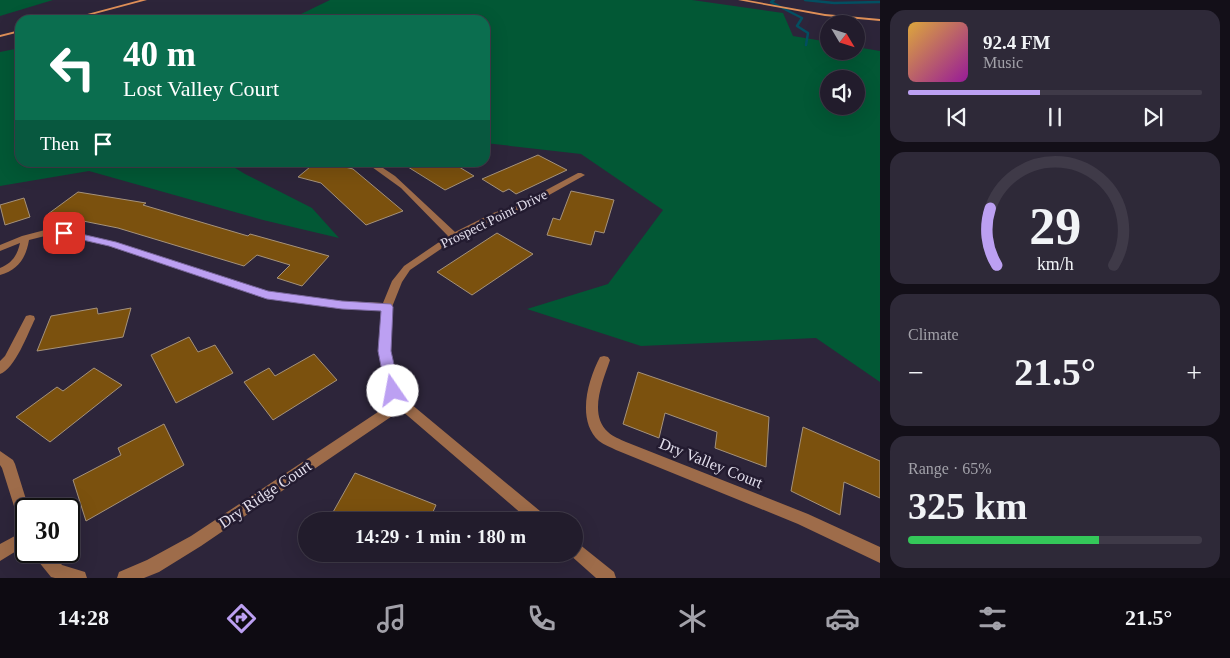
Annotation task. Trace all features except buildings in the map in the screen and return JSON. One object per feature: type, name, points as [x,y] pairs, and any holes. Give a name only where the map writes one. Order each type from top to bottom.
[{"type":"main road","points":[[86,15],[145,0]]},
{"type":"main road","points":[[740,0],[825,15],[880,20]]},
{"type":"main road","points":[[0,36],[15,32]]},
{"type":"street","points":[[378,167],[408,189],[454,236]]},
{"type":"street","name":"Prospect Point Drive","points":[[530,512],[401,403],[393,391],[384,351],[387,307],[397,281],[407,268],[454,236],[496,215],[521,207],[581,175]]},
{"type":"street","points":[[0,248],[24,238],[45,233],[64,233],[112,244],[267,295],[342,305],[387,307]]},
{"type":"street","points":[[0,272],[16,263],[22,256],[24,238]]},
{"type":"street","points":[[0,369],[8,359],[30,319]]},
{"type":"street","name":"Dry Valley Court","points":[[604,360],[592,400],[591,410],[595,424],[604,436],[620,446],[802,519],[880,555]]},
{"type":"street","name":"Dry Ridge Court","points":[[125,578],[153,566],[196,541],[401,403]]},
{"type":"street","points":[[0,457],[8,464],[19,498]]},
{"type":"street","points":[[0,554],[15,544]]},
{"type":"street","points":[[583,557],[608,578]]},
{"type":"street","points":[[49,563],[56,571],[79,578]]},
{"type":"green space","points":[[0,0],[53,0],[0,16]]},
{"type":"green space","points":[[330,0],[692,0],[783,13],[793,36],[820,40],[820,60],[865,60],[865,48],[880,51],[880,382],[816,338],[641,346],[527,309],[608,284],[663,210],[581,154],[490,144],[490,15],[299,15]]},
{"type":"green space","points":[[15,49],[15,167],[234,167],[312,208],[339,238],[263,220],[89,171],[0,186],[0,52]]},
{"type":"waterway","points":[[774,0],[771,2],[802,18],[797,26],[808,33],[806,45]]},
{"type":"waterway","points":[[805,0],[834,3],[880,2]]},
{"type":"route","points":[[64,233],[112,244],[267,295],[293,300],[342,305],[387,307],[384,351],[393,391]]}]
